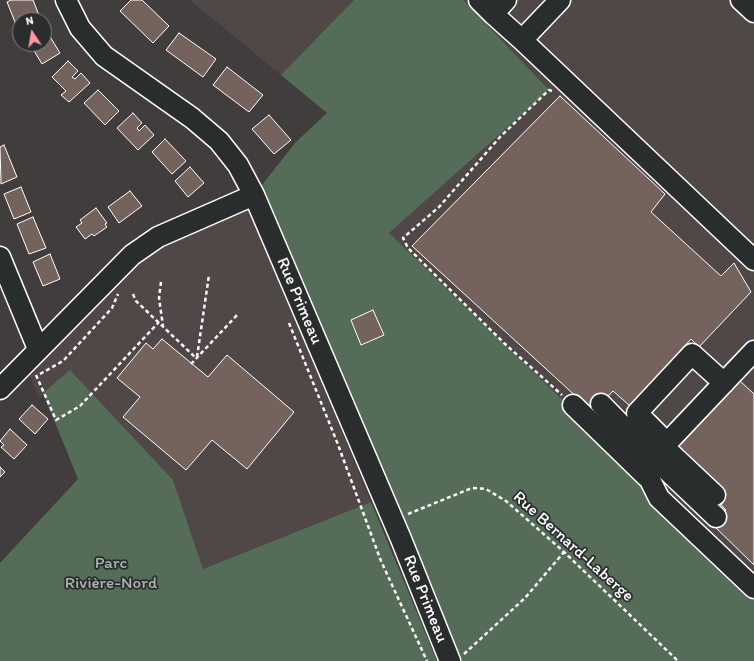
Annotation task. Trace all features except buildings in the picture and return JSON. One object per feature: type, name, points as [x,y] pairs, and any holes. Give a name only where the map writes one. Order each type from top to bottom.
[{"type":"street","name":"Rue Primeau","points":[[66,0],[80,28],[104,56],[192,118],[219,141],[238,165],[248,197],[455,659]]},
{"type":"street","points":[[479,0],[500,7],[522,40],[754,260]]},
{"type":"street","points":[[522,40],[560,0]]},
{"type":"street","points":[[741,0],[754,12]]},
{"type":"street","points":[[0,389],[132,255],[158,237],[248,197]]},
{"type":"street","points":[[0,257],[38,349]]},
{"type":"street","points":[[716,517],[661,449],[637,413],[692,354],[724,383]]},
{"type":"street","points":[[647,477],[646,467],[661,449],[724,383],[751,361]]},
{"type":"street","points":[[601,404],[661,449],[715,495]]},
{"type":"street","points":[[573,405],[647,477],[659,498],[754,588]]},
{"type":"path","points":[[555,92],[549,90],[500,137],[439,208],[403,238],[408,248],[498,338],[573,405]]},
{"type":"path","points":[[196,358],[209,275]]},
{"type":"path","points":[[161,282],[159,298],[163,326]]},
{"type":"path","points":[[36,376],[63,361],[112,308],[118,294]]},
{"type":"path","points":[[134,294],[136,301],[196,358]]},
{"type":"path","points":[[191,364],[238,314]]},
{"type":"path","name":"Rue Primeau","points":[[287,318],[337,442],[381,562],[427,661]]},
{"type":"path","points":[[34,372],[56,420],[80,406],[159,322]]},
{"type":"path","name":"Rue Bernard-Laberge","points":[[393,521],[466,490],[472,488],[486,490],[506,501],[564,552],[678,661]]},
{"type":"path","points":[[455,659],[525,598],[564,552]]},
{"type":"shaded area","points":[[190,0],[754,0],[754,596],[295,143],[327,113]]},
{"type":"shaded area","points":[[249,208],[371,502],[203,569],[173,480],[70,371],[39,398],[24,362],[156,247]]},
{"type":"green space","points":[[354,0],[463,0],[549,90],[389,233],[754,584],[754,661],[445,661],[254,195],[295,143],[327,113],[281,75]]},
{"type":"green space","name":"Parc Rivière-Nord","points":[[70,370],[173,480],[203,569],[371,502],[437,661],[0,661],[0,563],[78,479],[43,393]]}]
